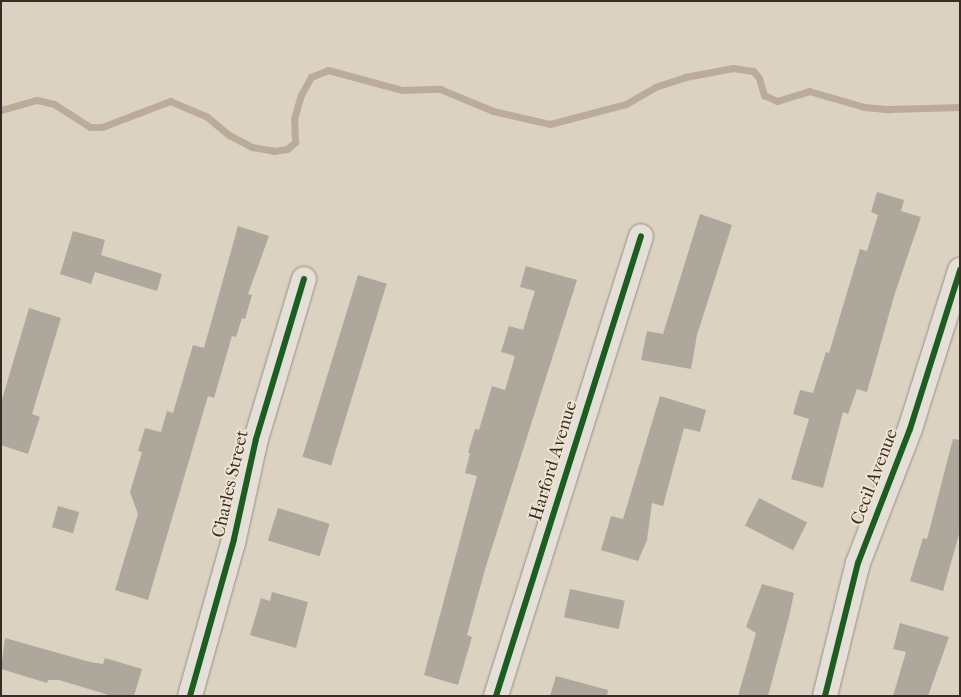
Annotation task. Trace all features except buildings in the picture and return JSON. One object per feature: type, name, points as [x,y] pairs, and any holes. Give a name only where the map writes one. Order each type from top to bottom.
[{"type":"street","name":"Harford Avenue","points":[[496,696],[641,236]]},
{"type":"street","name":"Cecil Avenue","points":[[825,696],[858,563],[910,429],[960,270]]},
{"type":"street","name":"Charles Street","points":[[190,696],[232,548],[256,439],[304,279]]},
{"type":"waterway","points":[[1,110],[37,100],[54,104],[90,127],[102,127],[170,101],[206,116],[229,135],[252,147],[274,151],[287,149],[295,142],[294,119],[301,95],[311,77],[328,70],[402,90],[440,89],[493,111],[550,124],[626,104],[655,87],[685,77],[733,68],[753,71],[759,78],[764,95],[777,101],[809,91],[864,107],[889,109],[960,107]]},
{"type":"cycle path","points":[[496,696],[641,236]]},
{"type":"cycle path","points":[[825,696],[858,563],[910,429],[960,270]]},
{"type":"cycle path","points":[[190,696],[234,539],[256,439],[304,279]]}]
